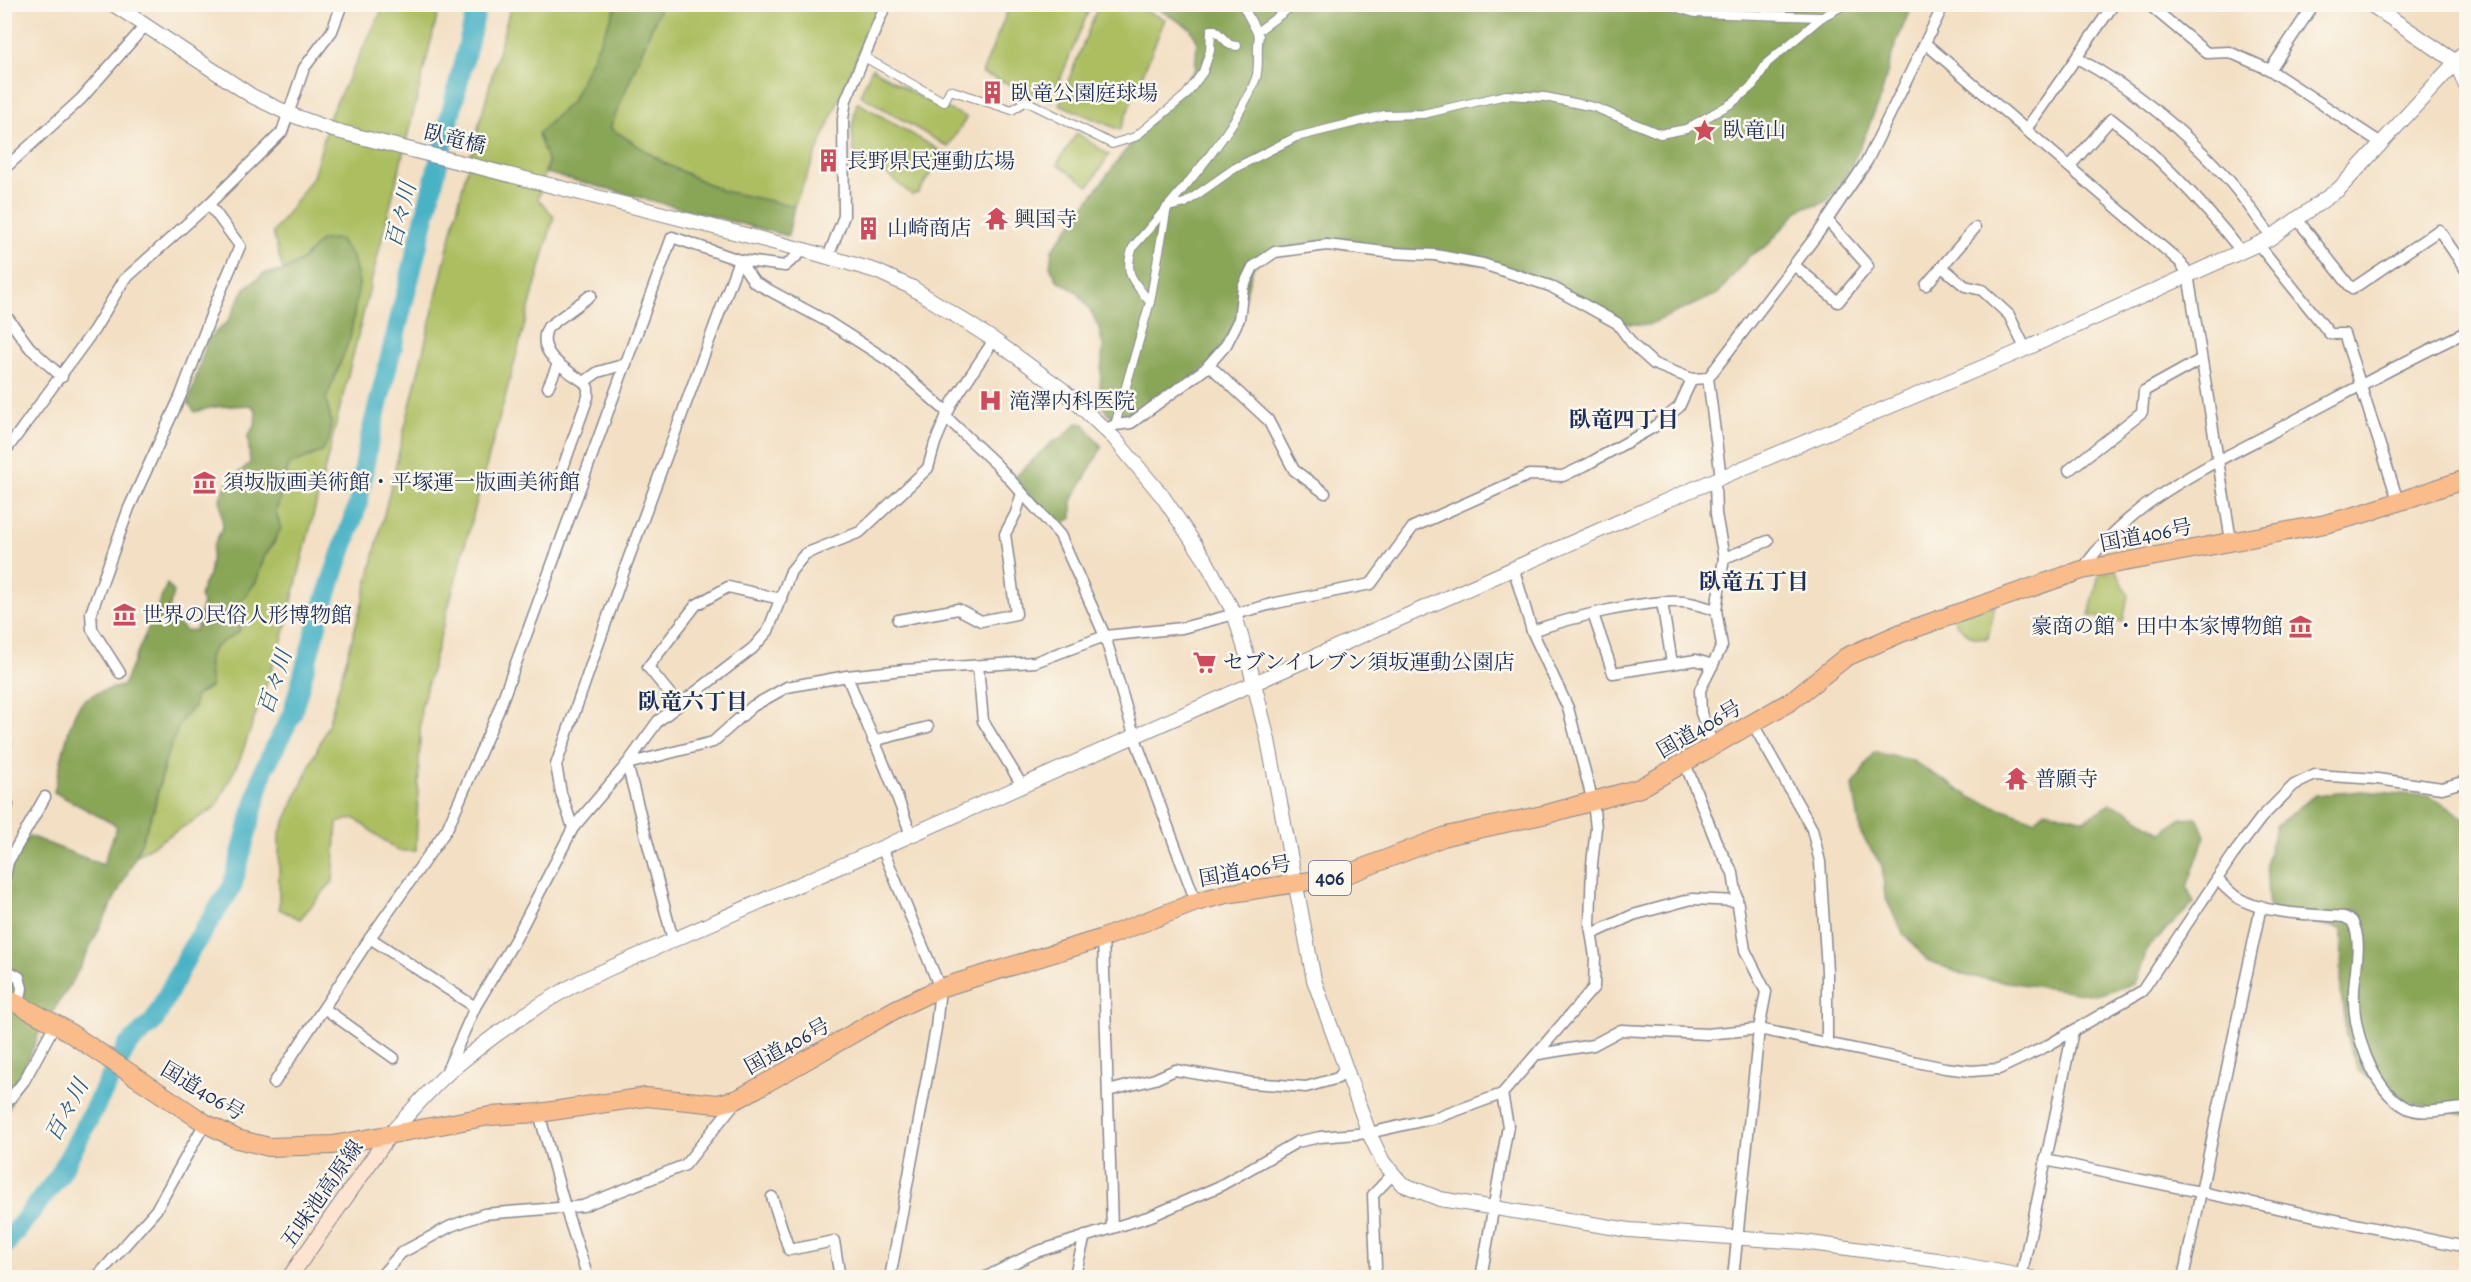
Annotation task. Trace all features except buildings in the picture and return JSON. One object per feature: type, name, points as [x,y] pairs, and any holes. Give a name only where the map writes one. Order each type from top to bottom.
[{"type":"highway","name":"国道406号","points":[[12,1001],[58,1025],[206,1123],[237,1139],[268,1147],[333,1145],[490,1116],[539,1113],[646,1097],[718,1104],[738,1099],[896,1009],[940,988],[1103,938],[1196,902],[1226,894],[1295,885],[1367,868],[1446,836],[1593,802],[1640,788],[1753,724],[1791,700],[1846,657],[1871,644],[2082,570],[2325,524],[2466,479]]},
{"type":"main road","name":"五味池高原線","points":[[289,1278],[390,1134]]},
{"type":"street","name":"臥竜橋","points":[[113,4],[129,9],[144,27],[252,96],[289,114],[333,130],[804,250],[876,272],[911,287],[993,340],[1110,427],[1114,438],[1163,498],[1206,561],[1234,613],[1268,740],[1314,980],[1369,1133],[1392,1175]]},
{"type":"street","points":[[4,453],[62,377],[124,280],[209,204],[282,132],[304,68],[332,31],[342,4]]},
{"type":"street","points":[[828,257],[844,216],[843,118],[846,100],[886,4]]},
{"type":"street","points":[[1150,302],[1129,276],[1128,261],[1133,247],[1167,207],[1242,109],[1257,75],[1258,30],[1242,4]]},
{"type":"street","points":[[1258,30],[1295,4]]},
{"type":"street","points":[[1664,4],[1695,13],[1822,17]]},
{"type":"street","points":[[1167,207],[1185,203],[1235,168],[1296,137],[1385,115],[1423,114],[1506,95],[1545,97],[1594,107],[1660,134],[1686,129],[1732,103],[1753,85],[1767,63],[1822,17],[1846,4]]},
{"type":"street","points":[[1713,745],[1701,713],[1700,690],[1722,646],[1716,610],[1724,558],[1716,514],[1718,480],[1708,378],[1827,220],[1867,161],[1944,4]]},
{"type":"street","points":[[2027,128],[2114,4]]},
{"type":"street","points":[[2148,4],[2207,53],[2229,52],[2270,70],[2381,143]]},
{"type":"street","points":[[2270,70],[2314,4]]},
{"type":"street","points":[[2370,4],[2456,62],[2466,86]]},
{"type":"street","points":[[4,169],[81,99],[144,27]]},
{"type":"street","points":[[864,57],[944,102],[950,90],[1012,110],[1026,101],[1112,144],[1135,137],[1186,95],[1203,72],[1210,51],[1211,30],[1215,30],[1230,45],[1237,46]]},
{"type":"street","points":[[1925,43],[2027,128],[2180,262],[2188,274],[2200,360],[2231,541]]},
{"type":"street","points":[[390,1134],[445,1075],[541,1003],[584,980],[1718,480],[2025,348],[2272,237],[2339,189],[2466,51]]},
{"type":"street","points":[[2076,58],[2111,76],[2157,110],[2225,175],[2272,237]]},
{"type":"street","points":[[2070,166],[2110,119],[2161,160],[2204,204],[2241,251]]},
{"type":"street","points":[[120,673],[92,629],[91,613],[129,508],[181,394],[240,246],[209,204]]},
{"type":"street","points":[[1167,207],[1150,302],[1110,427],[1131,423],[1170,398],[1209,365],[1226,345],[1239,319],[1243,287],[1253,267],[1275,252],[1327,245],[1393,253],[1435,255],[1483,264],[1550,286],[1617,323],[1634,346],[1654,364],[1692,379],[1708,378]]},
{"type":"street","points":[[2297,219],[2352,289],[2439,230],[2466,270]]},
{"type":"street","points":[[1794,265],[1838,302],[1868,266],[1827,220]]},
{"type":"street","points":[[1926,285],[1975,228]]},
{"type":"street","points":[[274,1083],[451,818],[498,712],[672,237],[739,260],[785,266],[804,250]]},
{"type":"street","points":[[2258,244],[2330,334],[2344,334],[2398,501]]},
{"type":"street","points":[[739,260],[754,282],[828,322],[889,361],[946,411],[947,418],[996,464],[1060,535],[1105,636],[1135,738],[1196,902]]},
{"type":"street","points":[[573,828],[561,793],[556,765],[625,568],[739,260]]},
{"type":"street","points":[[1942,267],[1965,286],[1982,290],[2009,315],[2025,348]]},
{"type":"street","points":[[560,476],[588,397],[588,388],[584,381],[558,364],[546,347],[544,334],[548,327],[591,295]]},
{"type":"street","points":[[4,313],[30,348],[62,377]]},
{"type":"street","points":[[2082,570],[2099,545],[2159,493],[2362,384],[2466,332]]},
{"type":"street","points":[[445,1075],[475,1007],[516,938],[573,828],[627,764],[658,721],[753,648],[768,631],[791,571],[805,554],[860,532],[928,468],[935,443],[952,403],[993,340]]},
{"type":"street","points":[[2069,470],[2142,412],[2144,391],[2200,360]]},
{"type":"street","points":[[584,381],[598,372],[626,363]]},
{"type":"street","points":[[548,387],[558,364]]},
{"type":"street","points":[[1209,365],[1268,420],[1294,470],[1325,494]]},
{"type":"street","points":[[627,764],[713,742],[753,706],[787,687],[847,676],[958,665],[1035,662],[1105,636],[1182,628],[1234,613],[1371,584],[1413,527],[1529,476],[1563,476],[1586,465],[1654,426],[1679,407],[1692,379]]},
{"type":"street","points":[[898,621],[958,609],[981,621],[1016,614],[1005,534],[1016,513],[1022,493]]},
{"type":"street","points":[[1724,558],[1768,541]]},
{"type":"street","points":[[984,1278],[1036,1252],[1112,1228],[1218,1187],[1297,1142],[1320,1137],[1369,1133],[1456,1113],[1502,1094],[1539,1054],[1594,987],[1590,891],[1596,828],[1593,802],[1568,708],[1532,631],[1515,570]]},
{"type":"street","points":[[678,704],[648,667],[696,605],[728,587],[781,598]]},
{"type":"street","points":[[1532,631],[1563,620],[1662,602],[1686,602],[1716,610]]},
{"type":"street","points":[[1662,602],[1672,663]]},
{"type":"street","points":[[1593,614],[1613,673],[1696,660],[1713,665]]},
{"type":"street","points":[[978,666],[983,721],[1023,787]]},
{"type":"street","points":[[847,676],[873,741],[898,793],[911,837]]},
{"type":"street","points":[[1753,724],[1812,829],[1820,862],[1827,971],[1827,1043]]},
{"type":"street","points":[[873,741],[928,727]]},
{"type":"street","points":[[1685,763],[1717,844],[1733,873],[1745,950],[1766,992],[1759,1029],[1732,1278]]},
{"type":"street","points":[[627,764],[673,940]]},
{"type":"street","points":[[1539,1054],[1593,1045],[1621,1030],[1707,1034],[1759,1029],[1945,1068],[1971,1071],[1999,1069],[2073,1031],[2142,991],[2261,818],[2294,785],[2315,775],[2377,779],[2442,788],[2466,781]]},
{"type":"street","points":[[4,882],[8,862],[45,797]]},
{"type":"street","points":[[883,850],[940,988],[936,1028],[890,1278]]},
{"type":"street","points":[[2217,879],[2236,897],[2261,906],[2344,917],[2352,921],[2356,935],[2353,992],[2356,1018],[2370,1066],[2390,1093],[2407,1108],[2419,1111],[2466,1108]]},
{"type":"street","points":[[1592,934],[1633,915],[1692,899],[1737,901]]},
{"type":"street","points":[[2183,1278],[2261,906]]},
{"type":"street","points":[[369,938],[475,1007]]},
{"type":"street","points":[[1103,938],[1112,1228]]},
{"type":"street","points":[[4,969],[19,977],[22,988],[12,1001]]},
{"type":"street","points":[[325,1009],[394,1058]]},
{"type":"street","points":[[4,1106],[24,1080],[58,1025]]},
{"type":"street","points":[[1373,1278],[1376,1267],[1373,1195],[1392,1175],[1418,1193],[1495,1209],[1629,1230],[1803,1242],[1937,1260],[2024,1277],[2045,1160],[2073,1031]]},
{"type":"street","points":[[1108,1091],[1155,1079],[1174,1070],[1252,1083],[1306,1087],[1338,1078],[1345,1069]]},
{"type":"street","points":[[1481,1278],[1508,1126],[1502,1094]]},
{"type":"street","points":[[379,1278],[400,1253],[451,1226],[484,1214],[583,1206],[685,1165],[738,1099]]},
{"type":"street","points":[[539,1113],[565,1207],[588,1278]]},
{"type":"street","points":[[97,1277],[156,1210],[206,1123]]},
{"type":"street","points":[[2045,1160],[2466,1247]]},
{"type":"street","points":[[772,1197],[789,1250],[834,1241],[840,1278]]},
{"type":"street","points":[[1074,1278],[1085,1236]]},
{"type":"green space","points":[[1099,4],[1130,5],[1165,19],[1120,130],[1059,104]]},
{"type":"green space","points":[[381,5],[440,5],[283,637],[240,759],[216,807],[136,856],[154,808],[167,754],[177,728],[194,707],[195,696],[210,687],[208,665],[210,653],[217,645],[234,635],[238,620],[235,609],[256,582],[265,555],[275,542],[276,512],[289,465],[322,452],[331,421],[326,399],[350,338],[359,283],[353,257],[339,239],[321,240],[301,261],[283,271],[273,233],[313,177],[331,113],[381,12]]},
{"type":"green space","points":[[511,5],[617,5],[574,100],[538,134],[548,162],[538,199],[554,216],[421,708],[416,851],[398,851],[354,818],[337,823],[333,881],[300,919],[279,909],[279,835],[328,725],[366,589],[464,181]]},
{"type":"green space","points":[[617,5],[661,5],[610,128],[666,164],[723,191],[794,206],[788,236],[546,173],[548,162],[538,134],[572,101]]},
{"type":"green space","points":[[661,5],[879,5],[794,206],[723,191],[666,164],[610,128]]},
{"type":"green space","points":[[1010,5],[1091,5],[1051,101],[982,73]]},
{"type":"green space","points":[[1151,5],[1912,5],[1893,51],[1881,96],[1845,178],[1828,200],[1819,205],[1804,207],[1768,245],[1749,256],[1718,294],[1648,325],[1617,323],[1551,286],[1483,264],[1327,245],[1275,252],[1253,267],[1239,319],[1209,365],[1131,423],[1111,416],[1101,404],[1099,399],[1103,347],[1099,328],[1089,308],[1077,292],[1057,280],[1050,266],[1052,250],[1122,155],[1195,70],[1197,41],[1190,28]]},
{"type":"green space","points":[[872,68],[921,98],[967,117],[948,147],[860,95]]},
{"type":"green space","points":[[857,102],[944,153],[918,193],[912,195],[882,170],[854,154],[852,128]]},
{"type":"green space","points":[[1077,133],[1109,155],[1089,186],[1057,164]]},
{"type":"green space","points":[[339,239],[353,257],[359,283],[350,338],[326,399],[331,421],[329,439],[322,451],[289,465],[276,512],[281,529],[265,555],[256,582],[235,609],[235,616],[241,626],[239,632],[217,646],[210,655],[210,687],[195,696],[194,707],[183,716],[164,764],[154,808],[136,856],[75,977],[39,1033],[5,1118],[5,866],[29,836],[103,865],[117,826],[54,792],[73,718],[87,698],[102,691],[123,686],[167,584],[174,592],[169,609],[179,625],[186,631],[196,630],[203,603],[200,597],[209,575],[213,546],[223,527],[220,498],[228,482],[250,463],[248,436],[255,425],[256,411],[251,405],[214,407],[195,412],[188,403],[208,339],[228,321],[245,288],[265,273],[283,271],[301,261],[321,240]]},
{"type":"green space","points":[[1077,423],[1084,424],[1102,447],[1072,501],[1072,518],[1060,525],[1055,523],[1014,478],[1052,442],[1061,439]]},
{"type":"green space","points":[[2116,570],[2128,595],[2123,622],[2089,616],[2099,574]]},
{"type":"green space","points":[[1995,605],[1988,638],[1977,638],[1967,633],[1952,616]]},
{"type":"green space","points":[[1874,752],[1911,760],[1972,798],[2034,820],[2046,810],[2084,820],[2110,804],[2124,809],[2162,833],[2181,818],[2197,817],[2205,836],[2187,887],[2194,903],[2148,947],[2134,984],[2096,995],[1967,976],[1927,960],[1903,933],[1885,897],[1882,866],[1861,834],[1853,786]]},
{"type":"green space","points":[[2362,791],[2429,796],[2466,819],[2466,1115],[2409,1102],[2358,1071],[2346,1036],[2341,990],[2342,929],[2269,912],[2266,862],[2276,826],[2315,795]]},
{"type":"waterway","name":"百々川","points":[[4,1246],[59,1176],[127,1046],[154,1021],[190,951],[232,887],[264,769],[292,714],[320,614],[358,504],[368,445],[478,4]]},
{"type":"place","name":"臥竜公園庭球場","points":[[993,93]]},
{"type":"place","name":"臥竜山","points":[[1705,130]]},
{"type":"place","name":"長野県民運動広場","points":[[829,161]]},
{"type":"place","name":"興国寺","points":[[996,219]]},
{"type":"place","name":"山崎商店","points":[[869,228]]},
{"type":"place","name":"滝澤内科医院","points":[[991,401]]},
{"type":"place","name":"須坂版画美術館・平塚運一版画美術館","points":[[205,482]]},
{"type":"place","name":"世界の民俗人形博物館","points":[[124,615]]},
{"type":"place","name":"豪商の館・田中本家博物館","points":[[2301,626]]},
{"type":"place","name":"セブンイレブン須坂運動公園店","points":[[1205,662]]},
{"type":"place","name":"普願寺","points":[[2017,779]]},
{"type":"district","name":"臥竜四丁目","points":[[1624,419]]},
{"type":"district","name":"臥竜五丁目","points":[[1754,581]]},
{"type":"district","name":"臥竜六丁目","points":[[693,701]]}]
